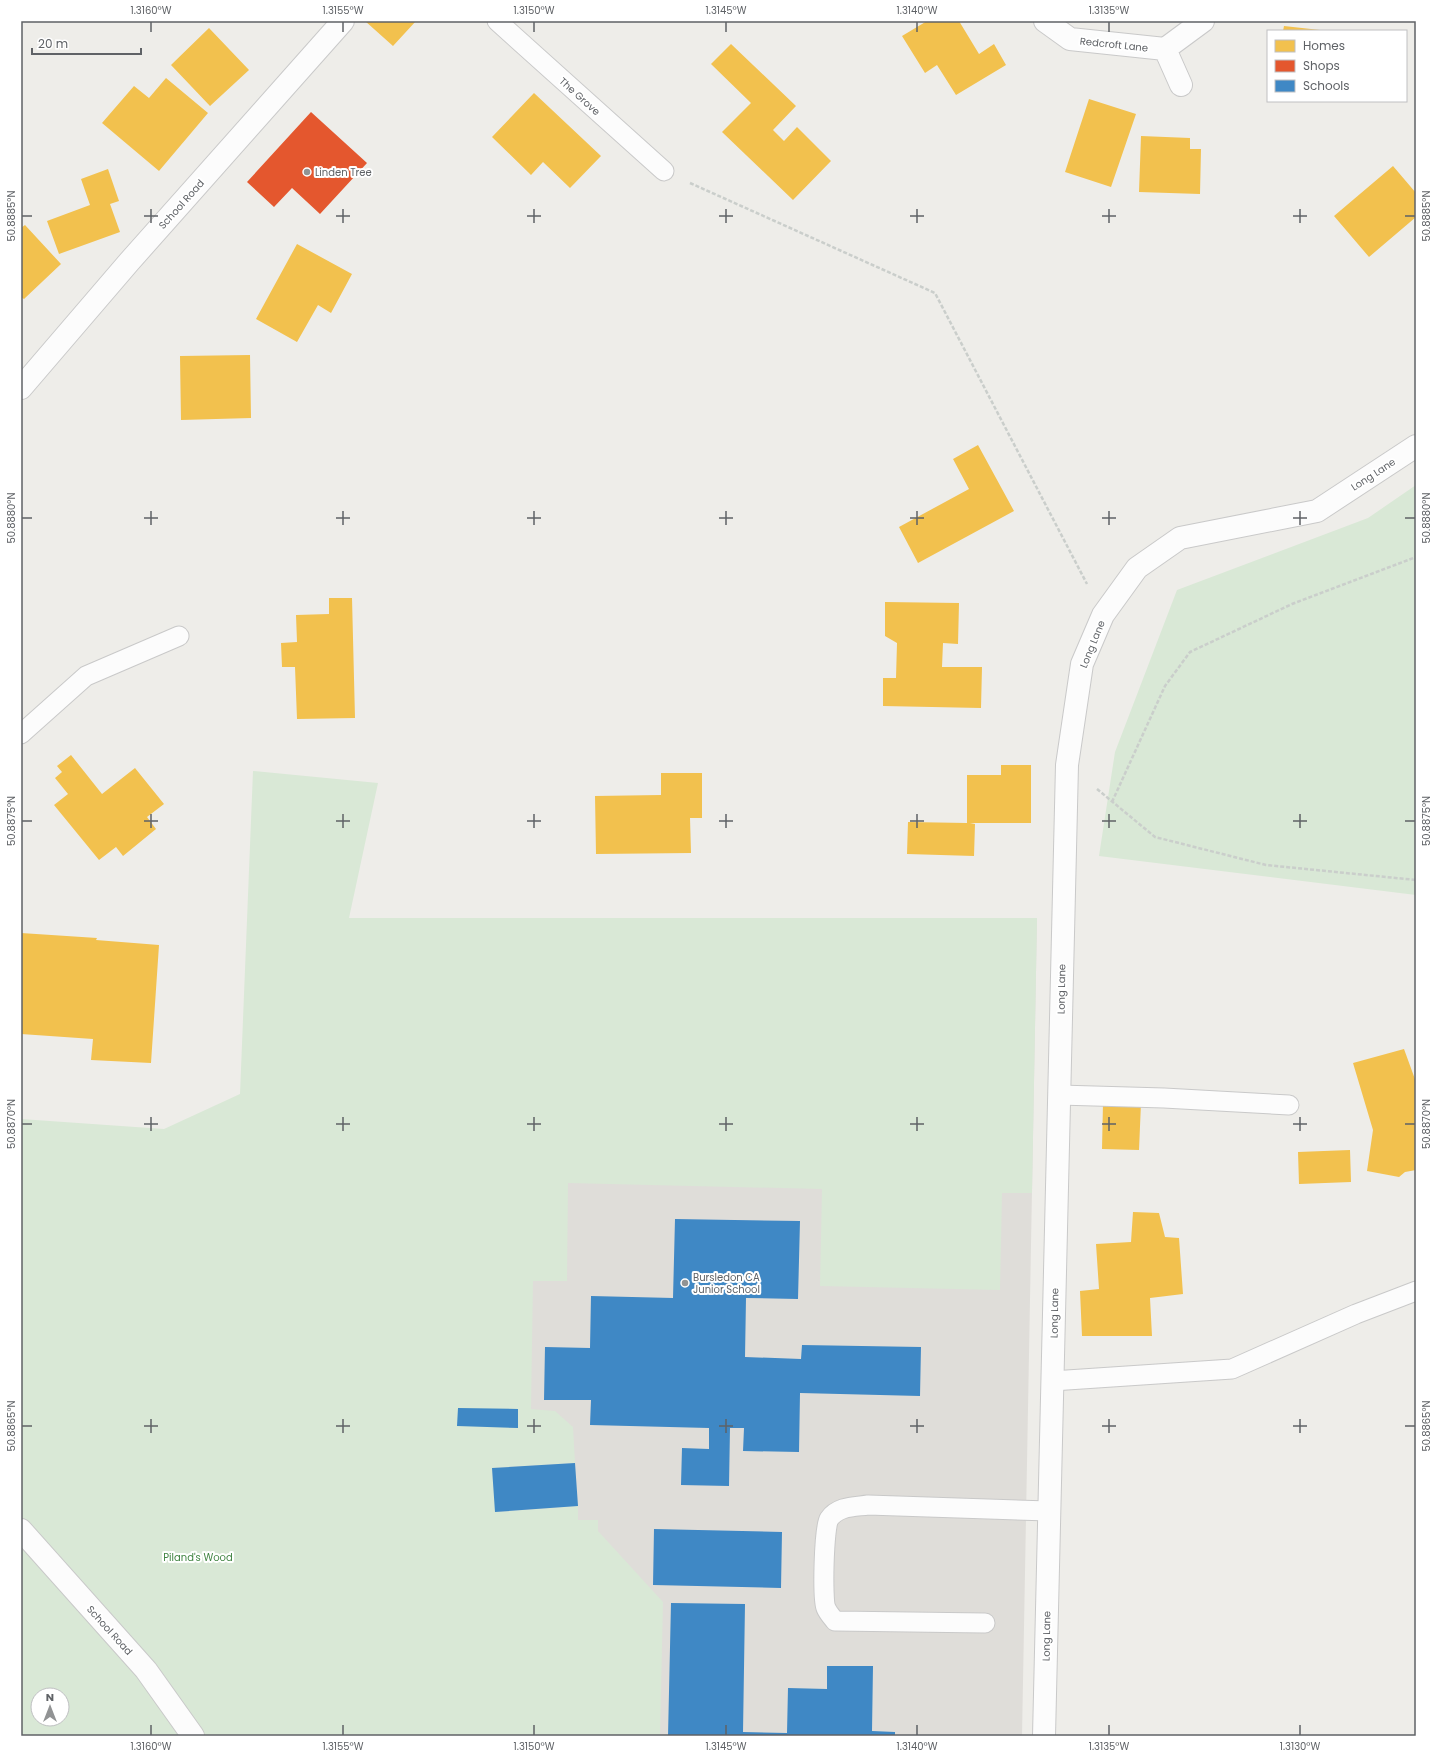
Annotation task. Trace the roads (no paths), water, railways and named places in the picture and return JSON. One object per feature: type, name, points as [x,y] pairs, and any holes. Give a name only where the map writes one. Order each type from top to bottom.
[{"type":"street","name":"School Road","points":[[21,388],[129,262],[343,21]]},
{"type":"street","name":"Redcroft Lane","points":[[1045,21],[1070,39],[1165,49]]},
{"type":"street","points":[[1182,85],[1165,49],[1203,21]]},
{"type":"street","name":"Long Lane","points":[[1044,1736],[1067,765],[1082,664],[1103,615],[1137,568],[1180,538],[1317,511],[1416,446]]},
{"type":"street","name":"School Road","points":[[21,1530],[146,1670],[193,1736]]},
{"type":"lane","name":"The Grove","points":[[497,21],[664,171]]},
{"type":"lane","points":[[21,734],[86,676],[179,636]]},
{"type":"lane","points":[[1059,1095],[1164,1098],[1289,1105]]},
{"type":"lane","points":[[1052,1381],[1232,1369],[1356,1314],[1416,1291]]},
{"type":"lane","points":[[985,1623],[835,1621],[826,1608],[823,1593],[828,1519],[841,1508],[868,1505],[1049,1511]]},
{"type":"place","name":"Linden Tree","points":[[307,172]]},
{"type":"place","name":"Bursledon CA Junior School","points":[[685,1283]]},
{"type":"park label","name":"Piland's Wood","points":[[198,1557]]}]
